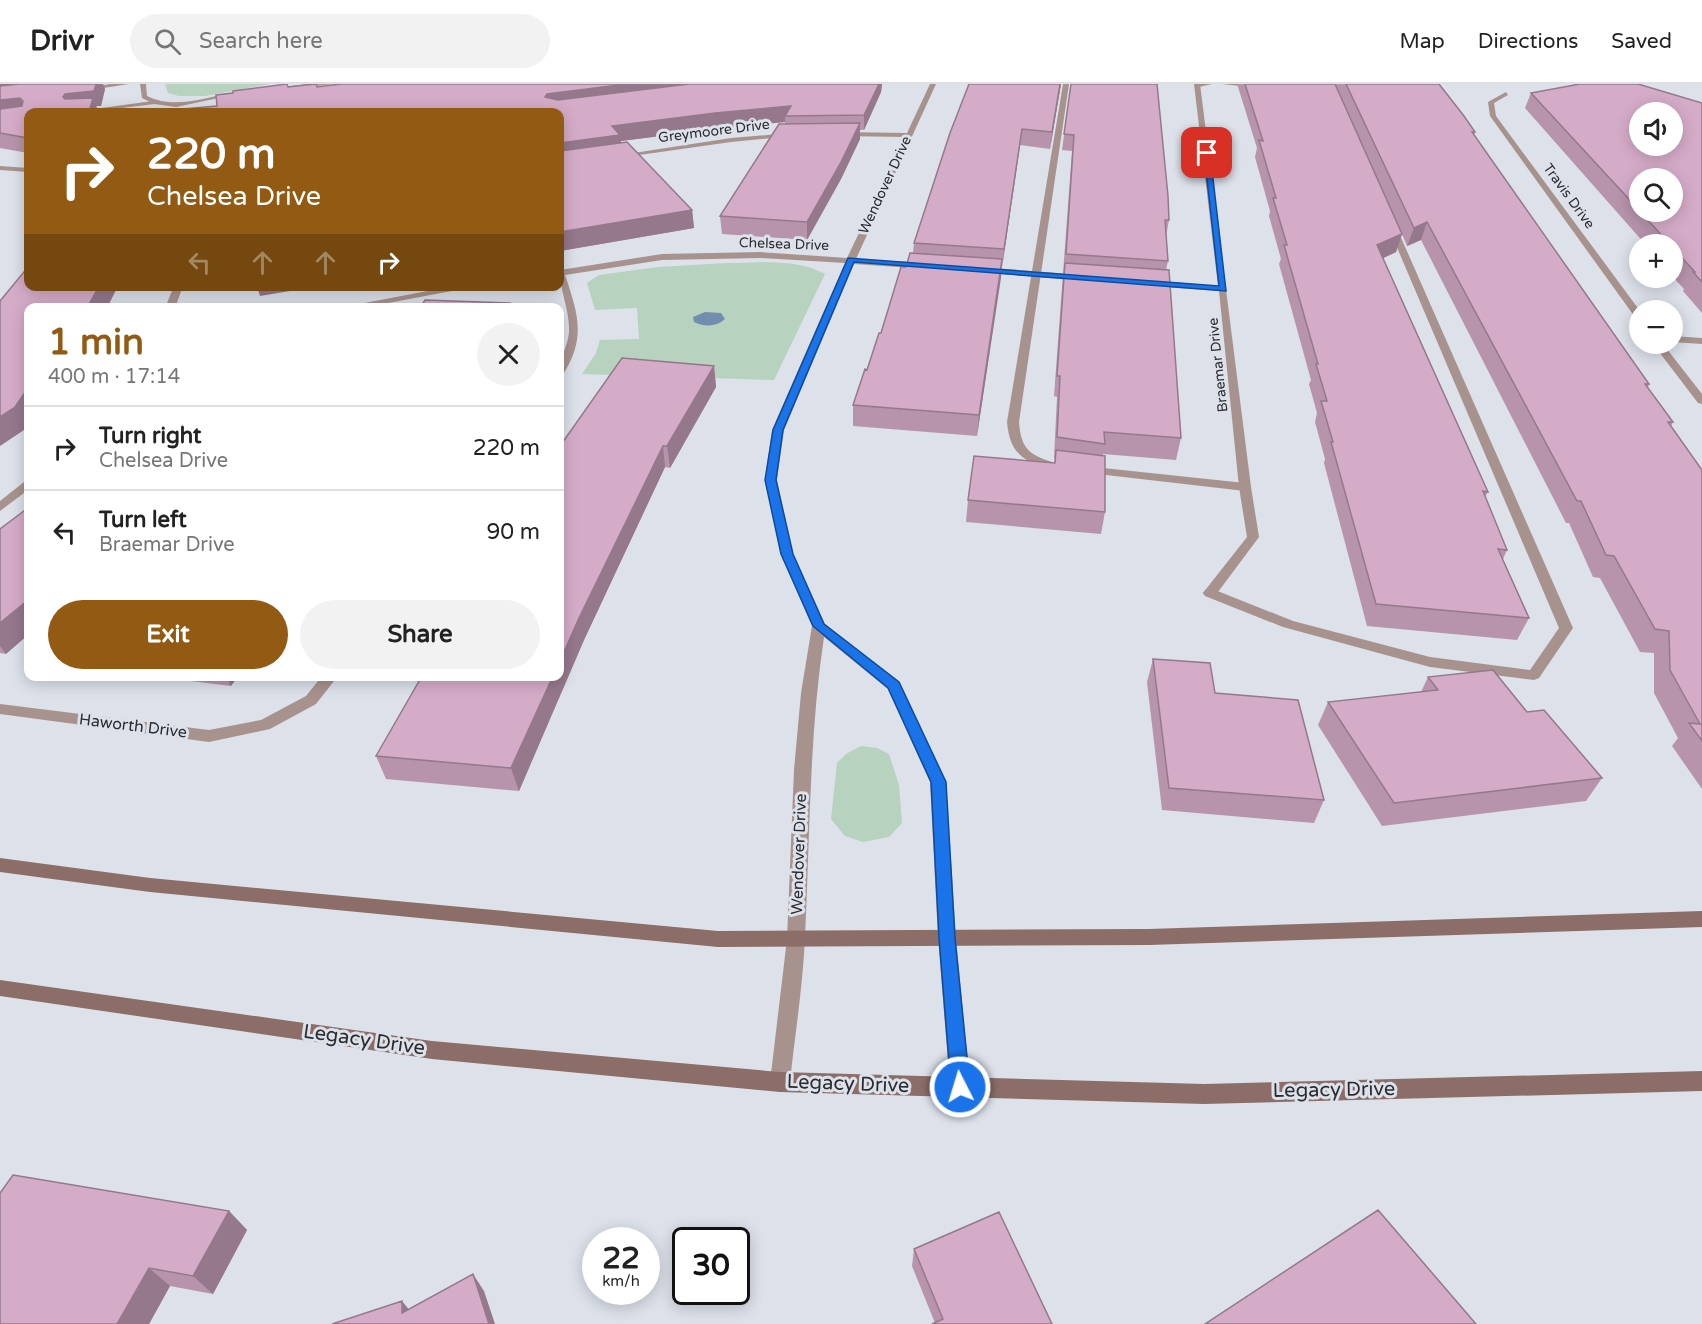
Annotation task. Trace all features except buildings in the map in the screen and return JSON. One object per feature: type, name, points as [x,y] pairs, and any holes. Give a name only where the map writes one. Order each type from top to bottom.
[{"type":"main road","points":[[0,865],[150,885],[718,939],[1161,937],[1702,919]]},
{"type":"main road","name":"Legacy Drive","points":[[0,988],[432,1050],[780,1082],[1204,1094],[1702,1081]]},
{"type":"street","points":[[80,89],[126,84]]},
{"type":"street","points":[[143,84],[144,97],[153,103]]},
{"type":"street","points":[[256,91],[331,84]]},
{"type":"street","name":"Wendover Drive","points":[[933,84],[851,260],[778,430],[771,480],[787,554],[819,626],[894,686],[938,782],[947,938],[960,1087]]},
{"type":"street","points":[[1063,468],[1037,462],[1023,453],[1014,441],[1013,422],[1066,84]]},
{"type":"street","points":[[1198,84],[1209,84]]},
{"type":"street","name":"Braemar Drive","points":[[1198,84],[1245,487],[1253,537],[1210,593],[1288,624],[1430,662],[1534,675],[1566,628],[1387,214]]},
{"type":"street","points":[[1225,84],[1270,86]]},
{"type":"street","points":[[110,108],[153,103],[173,105],[247,92]]},
{"type":"street","name":"Travis Drive","points":[[1506,94],[1491,102],[1493,116],[1629,303]]},
{"type":"street","name":"Greymoore Drive","points":[[605,158],[731,140],[805,134]]},
{"type":"street","points":[[828,134],[908,135]]},
{"type":"street","points":[[0,168],[24,170]]},
{"type":"street","name":"Chelsea Drive","points":[[564,272],[662,257],[760,255],[932,266]]},
{"type":"street","points":[[967,269],[1095,279]]},
{"type":"street","points":[[1142,283],[1223,289]]},
{"type":"street","points":[[564,285],[575,318],[570,355],[564,365]]},
{"type":"street","points":[[372,303],[444,291]]},
{"type":"street","points":[[1683,340],[1702,341]]},
{"type":"street","points":[[1666,354],[1702,401]]},
{"type":"street","points":[[1074,469],[1245,487]]},
{"type":"street","points":[[0,507],[24,488]]},
{"type":"street","name":"Wendover Drive","points":[[780,1082],[796,939],[802,770],[808,693],[819,626]]},
{"type":"street","name":"Haworth Drive","points":[[0,709],[209,736],[265,725],[311,700],[327,681]]},
{"type":"green space","points":[[165,84],[270,84],[205,96],[179,96],[168,93]]},
{"type":"green space","points":[[727,263],[790,263],[825,274],[774,380],[582,374],[596,353],[600,340],[639,339],[637,308],[595,310],[587,283],[599,275],[658,267]]},
{"type":"green space","points":[[861,746],[877,748],[889,754],[899,785],[902,823],[889,837],[863,842],[845,836],[831,819],[837,763],[846,754]]},
{"type":"water","points":[[705,312],[721,313],[725,319],[718,324],[710,325],[694,322],[693,317]]},
{"type":"route","points":[[960,1087],[947,938],[938,782],[894,686],[819,626],[787,554],[771,480],[778,430],[851,260],[1223,289],[1207,153]]}]
